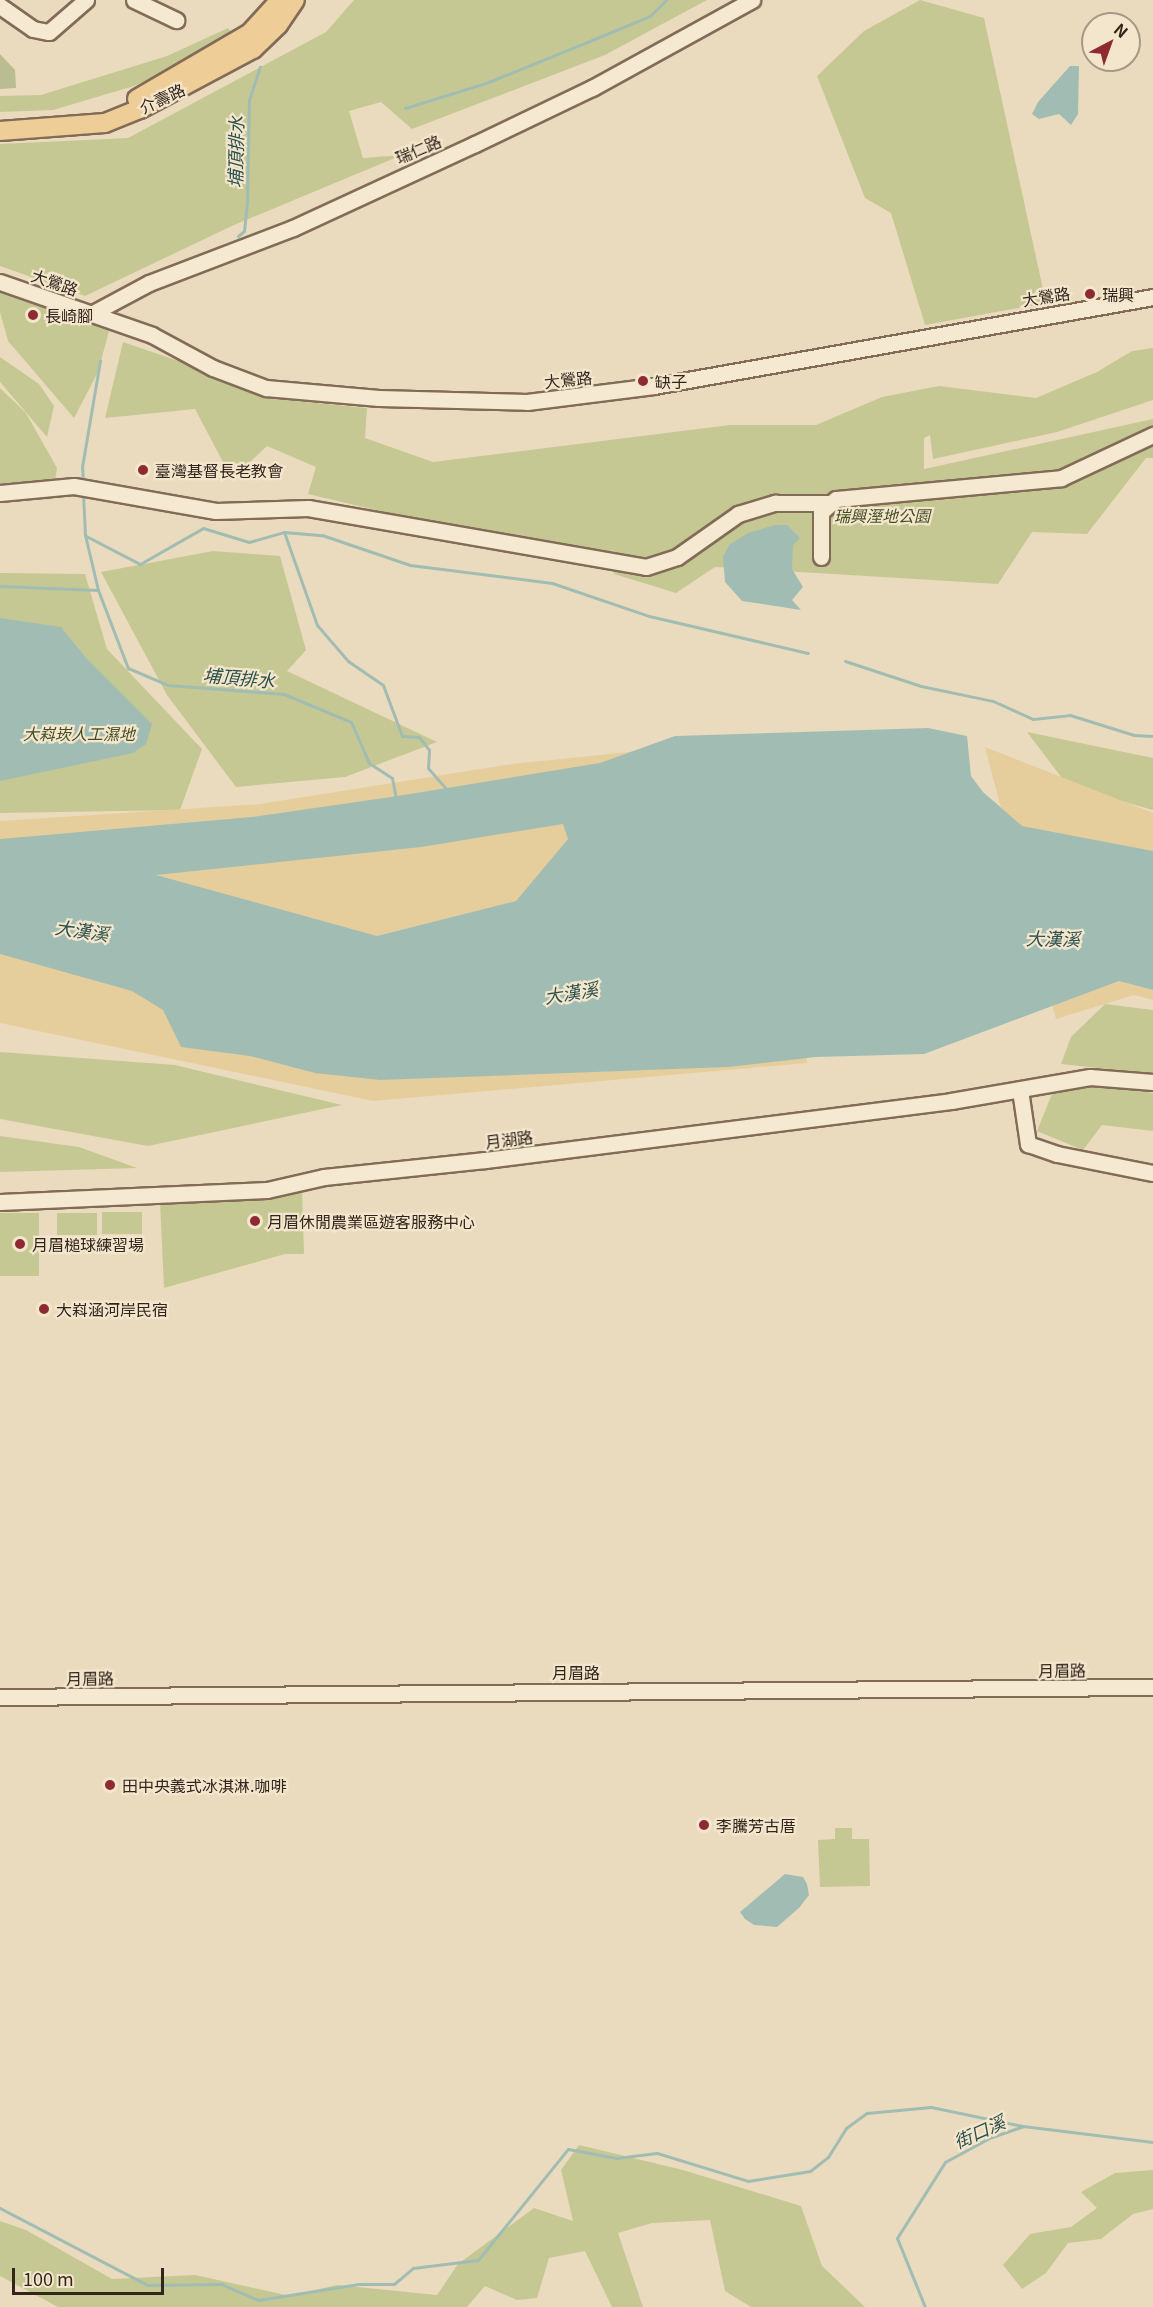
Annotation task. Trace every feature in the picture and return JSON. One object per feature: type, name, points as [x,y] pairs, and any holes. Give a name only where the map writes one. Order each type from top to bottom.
[{"type":"main road","name":"介壽路","points":[[0,118],[66,118],[102,112],[136,99],[250,33],[279,0]]},
{"type":"main road","name":"介壽路","points":[[0,131],[105,123],[140,109],[253,49],[278,25],[295,0]]},
{"type":"street","points":[[0,6],[33,29],[49,32],[86,0]]},
{"type":"street","points":[[134,0],[176,20]]},
{"type":"street","name":"瑞仁路","points":[[91,314],[149,283],[293,228],[475,144],[592,88],[752,0]]},
{"type":"street","name":"大鶯路","points":[[0,282],[152,335],[213,368],[266,388],[379,398],[526,402],[654,386],[1153,297]]},
{"type":"street","points":[[0,493],[81,487],[216,511],[308,508],[646,567],[677,557],[738,514],[775,503],[827,503],[836,499],[1061,478],[1153,435]]},
{"type":"street","points":[[821,557],[820,521],[827,503]]},
{"type":"street","name":"月湖路","points":[[0,1202],[267,1190],[324,1177],[521,1156],[1020,1090],[1090,1077],[1153,1082]]},
{"type":"street","points":[[1020,1090],[1028,1144],[1057,1154],[1153,1173]]},
{"type":"street","name":"月眉路","points":[[0,1697],[1153,1687]]},
{"type":"green space","points":[[354,0],[707,0],[605,55],[412,129],[381,102],[349,111],[363,158],[402,155],[234,225],[85,296],[0,266],[0,144],[128,138],[326,32]]},
{"type":"green space","points":[[920,0],[984,18],[1046,303],[925,325],[891,213],[865,198],[817,76],[864,31]]},
{"type":"green space","points":[[228,28],[234,36],[196,59],[134,86],[53,110],[0,112],[0,96],[41,95],[167,56]]},
{"type":"green space","points":[[0,54],[15,70],[16,88],[0,89]]},
{"type":"green space","points":[[0,290],[109,331],[98,372],[74,418],[8,341],[0,312]]},
{"type":"green space","name":"瑞興溼地公園","points":[[123,342],[295,401],[367,408],[365,438],[433,462],[730,425],[816,425],[882,397],[939,386],[1036,398],[1097,372],[1132,351],[1153,348],[1153,400],[1057,432],[933,459],[930,435],[924,438],[924,469],[1153,419],[1153,458],[1146,458],[1087,534],[1032,532],[998,584],[715,567],[676,593],[614,574],[613,550],[602,554],[457,529],[308,494],[316,467],[267,446],[232,479],[195,409],[105,418]]},
{"type":"green space","points":[[0,357],[39,384],[54,406],[47,437],[0,382]]},
{"type":"green space","points":[[0,388],[26,413],[57,468],[52,499],[0,502]]},
{"type":"green space","points":[[213,551],[280,556],[306,650],[287,671],[437,742],[345,777],[236,787],[167,695],[101,572]]},
{"type":"green space","name":"大嵙崁人工濕地","points":[[0,573],[85,574],[107,649],[202,749],[180,810],[0,813]]},
{"type":"green space","points":[[1027,732],[1153,758],[1153,810],[1068,786]]},
{"type":"green space","points":[[1105,1004],[1153,1010],[1153,1074],[1061,1064],[1071,1037]]},
{"type":"green space","points":[[0,1052],[175,1065],[342,1105],[148,1146],[0,1119]]},
{"type":"green space","points":[[1094,1084],[1153,1093],[1153,1131],[1102,1125],[1083,1150],[1037,1131],[1052,1094]]},
{"type":"green space","points":[[0,1136],[79,1147],[137,1168],[0,1172]]},
{"type":"green space","points":[[302,1188],[304,1254],[285,1254],[164,1288],[160,1202]]},
{"type":"green space","points":[[102,1212],[142,1212],[142,1234],[102,1234]]},
{"type":"green space","name":"月眉槌球練習場","points":[[0,1213],[39,1213],[39,1276],[0,1276]]},
{"type":"green space","points":[[57,1213],[97,1213],[97,1235],[57,1235]]},
{"type":"green space","points":[[835,1828],[852,1828],[852,1839],[869,1839],[870,1886],[820,1887],[818,1840],[835,1839]]},
{"type":"green space","points":[[579,2145],[683,2170],[801,2206],[822,2266],[865,2307],[751,2307],[725,2291],[710,2220],[652,2223],[618,2233],[643,2307],[612,2307],[585,2251],[549,2258],[537,2298],[517,2300],[485,2286],[467,2307],[58,2307],[0,2276],[0,2221],[26,2230],[112,2279],[195,2275],[290,2296],[337,2285],[437,2295],[458,2264],[534,2208],[573,2221],[561,2170]]},
{"type":"green space","points":[[1153,2170],[1153,2209],[1133,2214],[1101,2239],[1068,2243],[1046,2273],[1022,2289],[1003,2265],[1030,2234],[1071,2227],[1097,2208],[1081,2192],[1115,2173]]},
{"type":"sand","points":[[786,736],[807,1063],[373,1101],[0,1023],[0,821],[260,804],[512,764]]},
{"type":"sand","points":[[985,747],[1153,813],[1153,1000],[1134,995],[1056,1019]]},
{"type":"water","points":[[1070,66],[1079,66],[1078,114],[1071,125],[1059,114],[1039,119],[1032,114],[1038,102]]},
{"type":"water","points":[[775,525],[787,525],[800,538],[793,545],[792,569],[803,587],[792,600],[801,610],[742,601],[725,582],[723,557],[729,545],[748,533]]},
{"type":"water","points":[[0,618],[61,627],[87,659],[152,724],[146,744],[133,753],[0,781]]},
{"type":"water","name":"大漢溪","points":[[928,728],[967,736],[971,776],[983,792],[1022,826],[1153,851],[1153,990],[1119,981],[924,1054],[816,1057],[728,1067],[380,1080],[315,1073],[250,1056],[181,1047],[163,1010],[132,991],[0,954],[0,839],[252,817],[391,797],[600,763],[675,736]],"holes":[[[563,824],[568,839],[516,901],[377,936],[156,875],[421,847]]]},
{"type":"water","points":[[785,1874],[803,1877],[807,1884],[809,1895],[799,1908],[777,1927],[754,1925],[745,1919],[740,1912]]},
{"type":"waterway","points":[[405,108],[486,83],[592,40],[650,16],[666,0]]},
{"type":"waterway","name":"埔頂排水","points":[[238,236],[244,231],[247,203],[249,100],[260,67]]},
{"type":"waterway","name":"埔頂排水","points":[[83,484],[82,467],[100,361]]},
{"type":"waterway","name":"埔頂排水","points":[[83,494],[85,535],[98,590],[128,668],[168,685],[284,694],[351,722],[369,763],[392,778],[396,798]]},
{"type":"waterway","points":[[86,536],[140,564],[203,528],[249,542],[284,532],[322,535],[410,565],[552,583],[649,616],[808,653]]},
{"type":"waterway","points":[[284,532],[317,625],[348,661],[383,685],[402,736],[419,737],[429,750],[428,768],[447,790]]},
{"type":"waterway","points":[[0,586],[98,590]]},
{"type":"waterway","points":[[845,661],[921,686],[993,701],[1033,719],[1070,715],[1134,735],[1153,736]]},
{"type":"waterway","points":[[0,2208],[147,2285],[221,2284],[258,2300],[359,2284],[394,2284],[413,2268],[478,2260],[568,2149],[616,2158],[657,2153],[748,2181],[810,2171],[828,2157],[846,2128],[867,2113],[931,2107],[1023,2126]]},
{"type":"waterway","name":"街口溪","points":[[925,2307],[897,2238],[945,2162],[989,2138],[1023,2126],[1153,2142]]},
{"type":"place","name":"瑞興","points":[[1090,294]]},
{"type":"place","name":"長崎腳","points":[[33,315]]},
{"type":"place","name":"缺子","points":[[643,381]]},
{"type":"place","name":"臺灣基督長老教會","points":[[143,470]]},
{"type":"place","name":"月眉休閒農業區遊客服務中心","points":[[255,1221]]},
{"type":"place","name":"月眉槌球練習場","points":[[20,1244]]},
{"type":"place","name":"大嵙涵河岸民宿","points":[[44,1309]]},
{"type":"place","name":"田中央義式冰淇淋.咖啡","points":[[110,1785]]},
{"type":"place","name":"李騰芳古厝","points":[[704,1825]]}]
